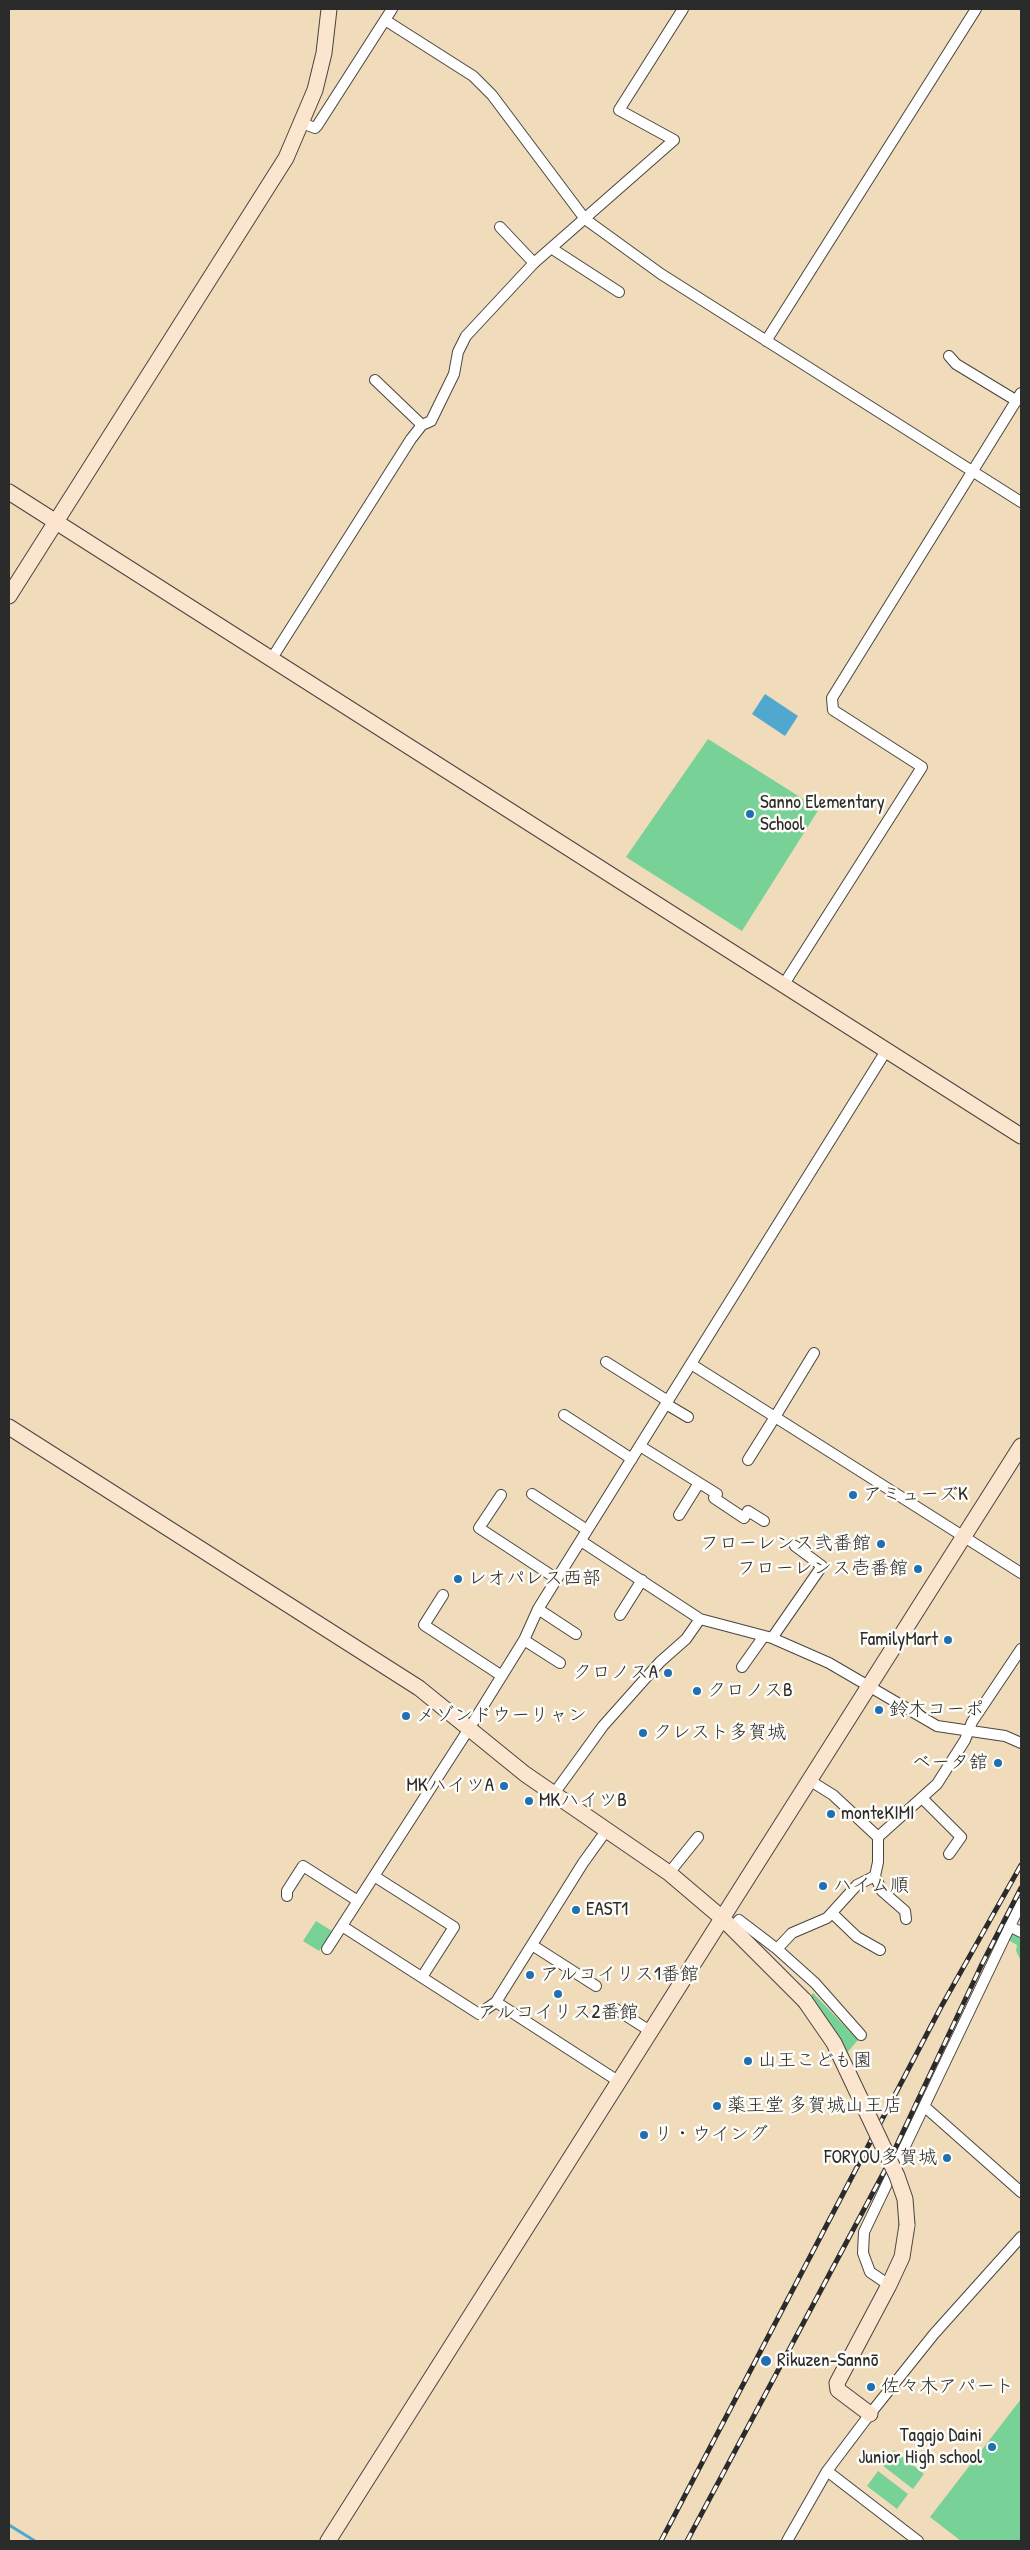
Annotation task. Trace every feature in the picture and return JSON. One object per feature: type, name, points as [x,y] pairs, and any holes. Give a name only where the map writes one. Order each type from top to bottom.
[{"type":"street","points":[[9,596],[286,158],[315,90],[324,53],[329,9]]},
{"type":"street","points":[[302,124],[315,128],[318,126],[392,9]]},
{"type":"street","points":[[272,658],[411,439],[422,425],[431,421],[454,374],[458,352],[466,336],[534,263],[674,140],[619,110],[682,9]]},
{"type":"street","points":[[766,340],[976,9]]},
{"type":"street","points":[[385,20],[473,76],[486,88],[585,219],[660,274],[1021,502]]},
{"type":"street","points":[[500,227],[534,263]]},
{"type":"street","points":[[551,248],[619,292]]},
{"type":"street","points":[[784,984],[922,767],[833,710],[832,698],[1019,397],[956,364],[949,356]]},
{"type":"street","points":[[375,380],[422,425]]},
{"type":"street","points":[[9,492],[1021,1136]]},
{"type":"street","points":[[327,1949],[502,1676],[524,1640],[538,1609],[886,1051]]},
{"type":"street","points":[[748,1460],[814,1353]]},
{"type":"street","points":[[606,1362],[688,1417]]},
{"type":"street","points":[[691,1364],[1021,1573]]},
{"type":"street","points":[[564,1415],[632,1459]]},
{"type":"street","points":[[9,1427],[419,1688],[499,1754],[553,1794],[669,1874],[727,1923],[805,2001],[834,2043],[897,2176],[905,2199],[908,2225],[902,2257],[890,2285],[837,2383],[838,2390],[870,2414]]},
{"type":"street","points":[[640,1446],[717,1494],[714,1498],[744,1518],[748,1511],[764,1521]]},
{"type":"street","points":[[328,2541],[650,2030],[727,1923],[809,1780],[1021,1446]]},
{"type":"street","points":[[679,1515],[699,1483]]},
{"type":"street","points":[[532,1494],[587,1530]]},
{"type":"street","points":[[501,1495],[479,1528],[557,1579]]},
{"type":"street","points":[[581,1541],[700,1619],[768,1637],[829,1663],[932,1724],[1005,1736],[1021,1743]]},
{"type":"street","points":[[742,1667],[768,1637],[822,1566],[795,1546]]},
{"type":"street","points":[[620,1615],[642,1580]]},
{"type":"street","points":[[443,1595],[424,1625],[502,1676]]},
{"type":"street","points":[[538,1609],[576,1634]]},
{"type":"street","points":[[553,1794],[603,1726],[660,1662],[686,1639],[700,1619]]},
{"type":"street","points":[[524,1640],[560,1663]]},
{"type":"street","points":[[878,1838],[937,1784],[970,1730],[972,1722],[1021,1649]]},
{"type":"street","points":[[809,1780],[833,1795],[878,1838],[878,1862],[874,1876],[882,1891],[905,1911],[906,1919]]},
{"type":"street","points":[[922,1798],[961,1837],[949,1854]]},
{"type":"street","points":[[342,1926],[479,2014],[496,2002],[583,1863],[606,1831]]},
{"type":"street","points":[[669,1874],[698,1837]]},
{"type":"street","points":[[288,1896],[287,1891],[303,1866],[358,1901]]},
{"type":"street","points":[[374,1876],[454,1927],[422,1977]]},
{"type":"street","points":[[777,1949],[792,1932],[827,1918],[857,1885],[874,1876]]},
{"type":"street","points":[[890,2285],[870,2272],[863,2253],[864,2232],[1021,1903]]},
{"type":"street","points":[[832,1913],[857,1937],[880,1950]]},
{"type":"street","points":[[727,1923],[739,1920],[777,1949],[815,1983],[861,2035]]},
{"type":"street","points":[[1009,1926],[1021,1932]]},
{"type":"street","points":[[532,1945],[596,1986]]},
{"type":"street","points":[[496,2002],[618,2081]]},
{"type":"street","points":[[614,2008],[650,2030]]},
{"type":"street","points":[[925,2107],[1021,2192]]},
{"type":"street","points":[[788,2541],[827,2471],[870,2414],[934,2334],[1021,2237]]},
{"type":"street","points":[[827,2471],[918,2541]]},
{"type":"green space","points":[[708,739],[819,809],[742,931],[626,857]]},
{"type":"green space","points":[[316,1921],[332,1931],[319,1951],[303,1941]]},
{"type":"green space","points":[[1011,1932],[1021,1938],[1021,1961],[1016,1951],[1017,1945],[1008,1940]]},
{"type":"green space","points":[[813,1993],[858,2040],[838,2063],[809,1998]]},
{"type":"green space","name":"Tagajo Daini Junior High school","points":[[1021,2399],[1021,2541],[961,2541],[930,2517]]},
{"type":"green space","points":[[894,2450],[924,2474],[913,2489],[882,2465]]},
{"type":"green space","points":[[878,2471],[908,2494],[897,2509],[867,2486]]},
{"type":"water","points":[[765,694],[798,716],[785,736],[752,714]]},
{"type":"waterway","points":[[9,2525],[35,2541]]},
{"type":"railway","points":[[661,2541],[941,2007],[1021,1865]]},
{"type":"railway","points":[[687,2541],[885,2170],[981,1966],[1021,1888]]},
{"type":"place","name":"Sanno Elementary School","points":[[750,814]]},
{"type":"place","name":"アミューズK","points":[[853,1495]]},
{"type":"place","name":"フローレンス弐番館","points":[[881,1544]]},
{"type":"place","name":"フローレンス壱番館","points":[[918,1569]]},
{"type":"place","name":"レオパレス西部","points":[[458,1579]]},
{"type":"place","name":"FamilyMart","points":[[948,1640]]},
{"type":"place","name":"クロノスA","points":[[668,1673]]},
{"type":"place","name":"クロノスB","points":[[697,1691]]},
{"type":"place","name":"鈴木コーポ","points":[[879,1710]]},
{"type":"place","name":"メゾンドウーリャン","points":[[406,1716]]},
{"type":"place","name":"クレスト多賀城","points":[[643,1733]]},
{"type":"place","name":"ベータ舘","points":[[998,1763]]},
{"type":"place","name":"MKハイツA","points":[[504,1786]]},
{"type":"place","name":"MKハイツB","points":[[529,1801]]},
{"type":"place","name":"monteKIMI","points":[[831,1814]]},
{"type":"place","name":"ハイム順","points":[[823,1886]]},
{"type":"place","name":"EAST1","points":[[576,1910]]},
{"type":"place","name":"アルコイリス1番館","points":[[530,1975]]},
{"type":"place","name":"アルコイリス2番館","points":[[558,1994]]},
{"type":"place","name":"山王こども園","points":[[748,2061]]},
{"type":"place","name":"薬王堂 多賀城山王店","points":[[717,2106]]},
{"type":"place","name":"リ・ウイング","points":[[644,2135]]},
{"type":"place","name":"FORYOU多賀城","points":[[947,2158]]},
{"type":"place","name":"Rikuzen-Sannō","points":[[766,2361]]},
{"type":"place","name":"佐々木アパート","points":[[871,2387]]},
{"type":"place","name":"Tagajo Daini Junior High school","points":[[992,2447]]}]
